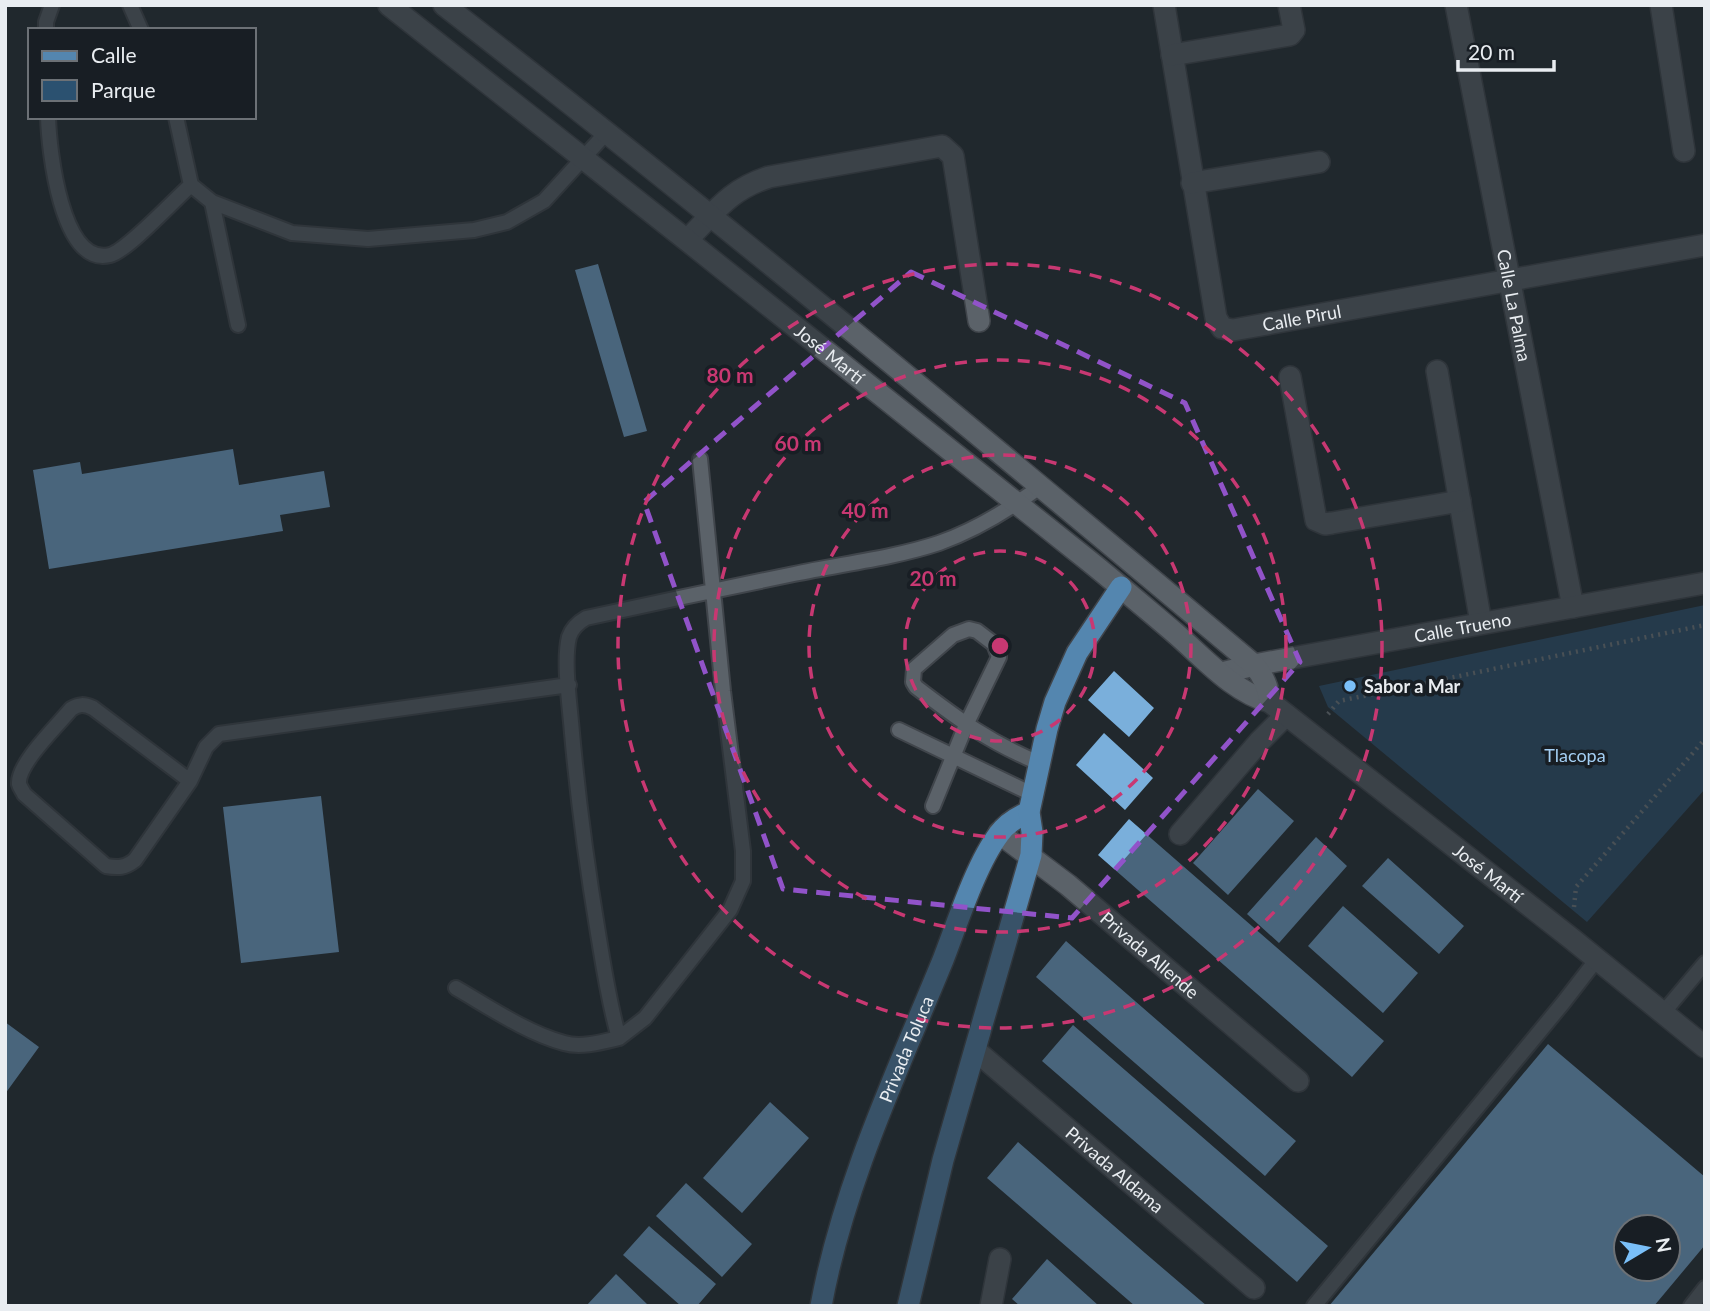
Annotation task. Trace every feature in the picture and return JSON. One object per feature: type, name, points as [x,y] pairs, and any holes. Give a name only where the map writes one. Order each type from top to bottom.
[{"type":"main road","points":[[908,1306],[933,1196],[1031,855],[1030,803],[1047,729],[1065,676],[1121,587]]},
{"type":"main road","name":"Privada Toluca","points":[[821,1306],[834,1249],[865,1154],[974,883],[999,833],[1030,803]]},
{"type":"street","name":"José Martí","points":[[389,5],[688,239],[1121,587],[1222,673],[1246,692],[1278,708],[1705,1047]]},
{"type":"street","name":"José Martí","points":[[444,5],[711,216],[1041,486],[1254,665],[1278,708]]},
{"type":"street","name":"Calle Pirul","points":[[1164,5],[1216,318],[1218,324],[1227,330],[1509,282],[1705,245]]},
{"type":"street","points":[[1172,55],[1290,35],[1294,30],[1289,5]]},
{"type":"street","name":"Calle La Palma","points":[[1456,5],[1573,607]]},
{"type":"street","points":[[1661,5],[1684,150]]},
{"type":"street","points":[[688,239],[730,195],[755,182],[769,177],[942,146],[953,156],[979,321]]},
{"type":"street","points":[[1192,183],[1319,162]]},
{"type":"street","points":[[1437,371],[1480,623]]},
{"type":"street","points":[[1290,377],[1317,520],[1325,524],[1460,501]]},
{"type":"street","name":"Calle Trueno","points":[[1222,673],[1705,583]]},
{"type":"street","points":[[1180,834],[1259,742],[1278,708]]},
{"type":"street","name":"Privada Allende","points":[[999,833],[1031,855],[1298,1081]]},
{"type":"street","name":"Privada Aldama","points":[[975,1050],[1254,1288]]},
{"type":"street","points":[[991,1306],[1000,1259]]},
{"type":"lane","points":[[46,28],[52,5]]},
{"type":"lane","points":[[130,5],[140,28]]},
{"type":"lane","points":[[48,119],[61,211],[80,245],[95,255],[110,256],[120,250],[191,185]]},
{"type":"lane","points":[[176,119],[191,185],[212,202],[292,233],[335,238],[405,238],[474,230],[507,222],[544,201],[607,132]]},
{"type":"lane","points":[[212,202],[238,325]]},
{"type":"lane","points":[[456,988],[505,1016],[566,1044],[595,1044],[618,1038],[645,1017],[730,910],[743,881],[743,851],[723,691],[700,459]]},
{"type":"lane","points":[[618,1038],[611,1013],[587,871],[577,792],[569,685],[569,635],[577,623],[586,618],[938,543],[963,533],[1017,503],[1041,486]]},
{"type":"lane","points":[[933,806],[966,725],[999,657],[994,644],[977,631],[970,629],[953,635],[914,669],[916,687],[966,725],[1005,749],[1039,763]]},
{"type":"lane","points":[[190,781],[93,708],[77,705],[27,761],[19,784],[24,794],[106,866],[126,867],[135,860],[190,781],[206,747],[219,734],[569,685]]},
{"type":"lane","points":[[899,730],[953,757],[1030,803]]},
{"type":"lane","points":[[1314,1306],[1597,959]]},
{"type":"lane","points":[[1663,1013],[1705,963]]},
{"type":"lane","points":[[1691,1306],[1705,1288]]},
{"type":"path","points":[[1311,734],[1339,701],[1705,625]]},
{"type":"path","points":[[1572,939],[1576,887],[1705,739]]},
{"type":"highlighted area","points":[[911,272],[1185,403],[1300,662],[1072,918],[783,889],[644,502]]},
{"type":"green space","name":"Tlacopa","points":[[1705,605],[1705,789],[1587,922],[1328,707],[1319,686]]},
{"type":"building","points":[[598,264],[647,431],[624,437],[575,270]]},
{"type":"building","points":[[233,449],[239,485],[324,471],[330,507],[280,515],[283,531],[49,569],[33,470],[80,462],[82,474]]},
{"type":"building","points":[[1114,671],[1154,708],[1129,737],[1088,700]]},
{"type":"building","points":[[1104,733],[1153,778],[1125,810],[1076,765]]},
{"type":"building","points":[[1258,789],[1294,821],[1228,895],[1193,863]]},
{"type":"building","points":[[321,796],[339,952],[241,963],[223,807]]},
{"type":"building","points":[[1129,819],[1384,1041],[1352,1077],[1098,855]]},
{"type":"building","points":[[1316,837],[1347,866],[1279,943],[1247,914]]},
{"type":"building","points":[[1388,858],[1464,926],[1439,954],[1362,886]]},
{"type":"building","points":[[1343,906],[1418,973],[1383,1013],[1308,946]]},
{"type":"building","points":[[1066,941],[1296,1141],[1265,1176],[1036,977]]},
{"type":"building","points":[[5,1022],[39,1047],[5,1094]]},
{"type":"building","points":[[1073,1025],[1328,1246],[1297,1282],[1042,1061]]},
{"type":"building","points":[[1548,1044],[1705,1177],[1705,1245],[1682,1273],[1682,1213],[1612,1213],[1612,1283],[1673,1283],[1654,1306],[1329,1306]]},
{"type":"building","points":[[770,1102],[809,1138],[742,1213],[703,1178]]},
{"type":"building","points":[[1018,1142],[1207,1306],[1135,1306],[987,1178]]},
{"type":"building","points":[[686,1183],[752,1244],[722,1277],[656,1216]]},
{"type":"building","points":[[649,1226],[716,1284],[697,1306],[681,1306],[623,1255]]},
{"type":"building","points":[[1047,1259],[1099,1306],[1020,1306],[1012,1299]]},
{"type":"building","points":[[616,1274],[649,1306],[586,1306]]},
{"type":"place","name":"Sabor a Mar","points":[[1350,686]]}]
